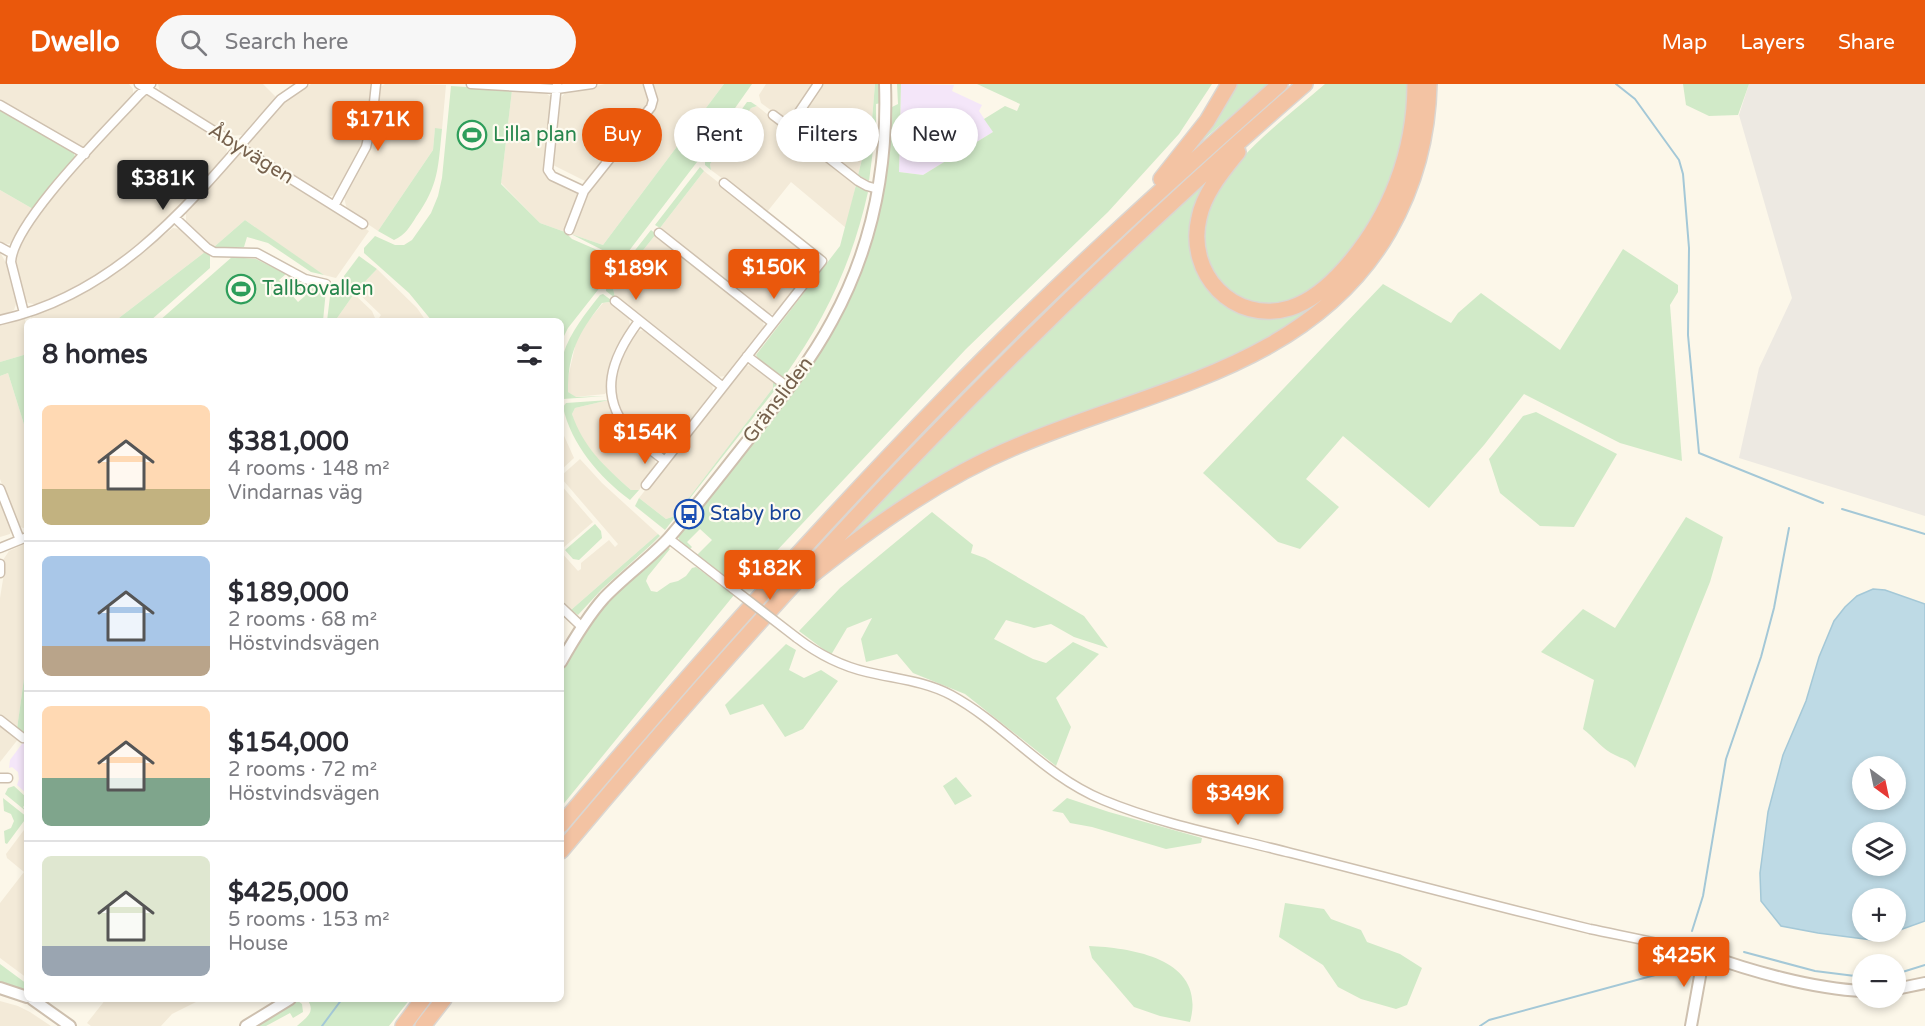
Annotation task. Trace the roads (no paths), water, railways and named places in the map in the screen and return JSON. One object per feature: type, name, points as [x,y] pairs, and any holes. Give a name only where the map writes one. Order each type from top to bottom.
[{"type":"highway","points":[[1107,240],[1186,149],[1230,84]]},
{"type":"highway","points":[[564,822],[741,617],[840,507],[951,392],[1107,240],[1280,84]]},
{"type":"highway","points":[[564,847],[645,750],[768,611],[963,404],[1062,305],[1199,177],[1305,84]]},
{"type":"highway","points":[[1267,116],[1209,192],[1200,213],[1196,241],[1202,267],[1218,290],[1234,303],[1270,311],[1305,302],[1322,290],[1353,258],[1372,233],[1387,206],[1405,159],[1415,107],[1415,84]]},
{"type":"highway","points":[[768,611],[883,521],[955,476],[1043,435],[1212,374],[1263,350],[1318,314],[1346,288],[1373,256],[1405,201],[1421,153],[1426,126],[1429,84]]},
{"type":"highway","points":[[402,1026],[421,1002]]},
{"type":"highway","points":[[423,1026],[442,1002]]},
{"type":"street","points":[[0,320],[58,300],[110,271],[150,241],[175,218],[281,99],[303,84]]},
{"type":"street","points":[[334,206],[366,147],[372,121],[376,84]]},
{"type":"street","points":[[471,84],[557,87],[592,84]]},
{"type":"street","points":[[569,230],[584,191],[651,107],[653,100],[648,84]]},
{"type":"street","points":[[802,108],[818,84]]},
{"type":"street","name":"Gränsliden","points":[[564,657],[582,627],[605,598],[668,538],[789,388],[831,323],[850,284],[871,223],[885,140],[885,84]]},
{"type":"street","points":[[24,313],[12,270],[11,253],[35,211],[145,86]]},
{"type":"street","name":"Åbyvägen","points":[[145,86],[363,224]]},
{"type":"street","points":[[557,87],[548,170],[552,176],[584,191]]},
{"type":"street","points":[[0,105],[85,154]]},
{"type":"street","points":[[834,162],[858,181],[878,189]]},
{"type":"street","points":[[646,485],[822,261],[724,183]]},
{"type":"street","points":[[175,218],[214,252],[257,253],[305,279],[326,284]]},
{"type":"street","points":[[659,233],[773,323]]},
{"type":"street","points":[[0,247],[11,253]]},
{"type":"street","points":[[615,301],[723,387]]},
{"type":"street","points":[[639,321],[626,338],[614,362],[611,379],[612,397],[619,416],[631,432],[665,461]]},
{"type":"street","points":[[747,356],[789,388]]},
{"type":"street","points":[[0,489],[24,539],[0,548]]},
{"type":"street","points":[[668,538],[797,638],[830,659],[847,667],[918,682],[949,694],[984,717],[1050,771],[1079,789],[1122,807],[1192,828],[1568,923],[1674,946],[1731,964],[1830,988],[1852,990]]},
{"type":"street","points":[[0,564],[0,573]]},
{"type":"street","points":[[564,610],[582,627]]},
{"type":"street","points":[[0,720],[22,738]]},
{"type":"street","points":[[1691,1026],[1704,954]]},
{"type":"street","points":[[1906,987],[1925,982]]},
{"type":"street","points":[[0,988],[24,996]]},
{"type":"street","points":[[36,1002],[70,1026]]},
{"type":"street","points":[[246,1026],[285,1002]]},
{"type":"water","points":[[1873,589],[1885,590],[1925,604],[1925,921],[1906,928],[1906,888],[1852,888],[1852,937],[1781,926],[1761,901],[1760,873],[1768,812],[1783,755],[1806,701],[1819,657],[1834,621],[1857,596]]},
{"type":"waterway","points":[[1616,84],[1635,99],[1679,160],[1683,174],[1689,248],[1688,335],[1699,453],[1823,503]]},
{"type":"waterway","points":[[1842,509],[1925,534]]},
{"type":"waterway","points":[[1692,931],[1703,896],[1726,759],[1761,657],[1774,608],[1789,528]]},
{"type":"waterway","points":[[1744,952],[1815,971],[1852,976]]},
{"type":"waterway","points":[[1480,1026],[1489,1020],[1670,971],[1676,968],[1681,960]]},
{"type":"waterway","points":[[1906,971],[1925,965]]},
{"type":"waterway","points":[[322,1026],[340,1002]]},
{"type":"place","name":"Lilla plan","points":[[472,135]]},
{"type":"place","name":"Tallbovallen","points":[[241,289]]},
{"type":"place","name":"Staby bro","points":[[689,514]]}]
